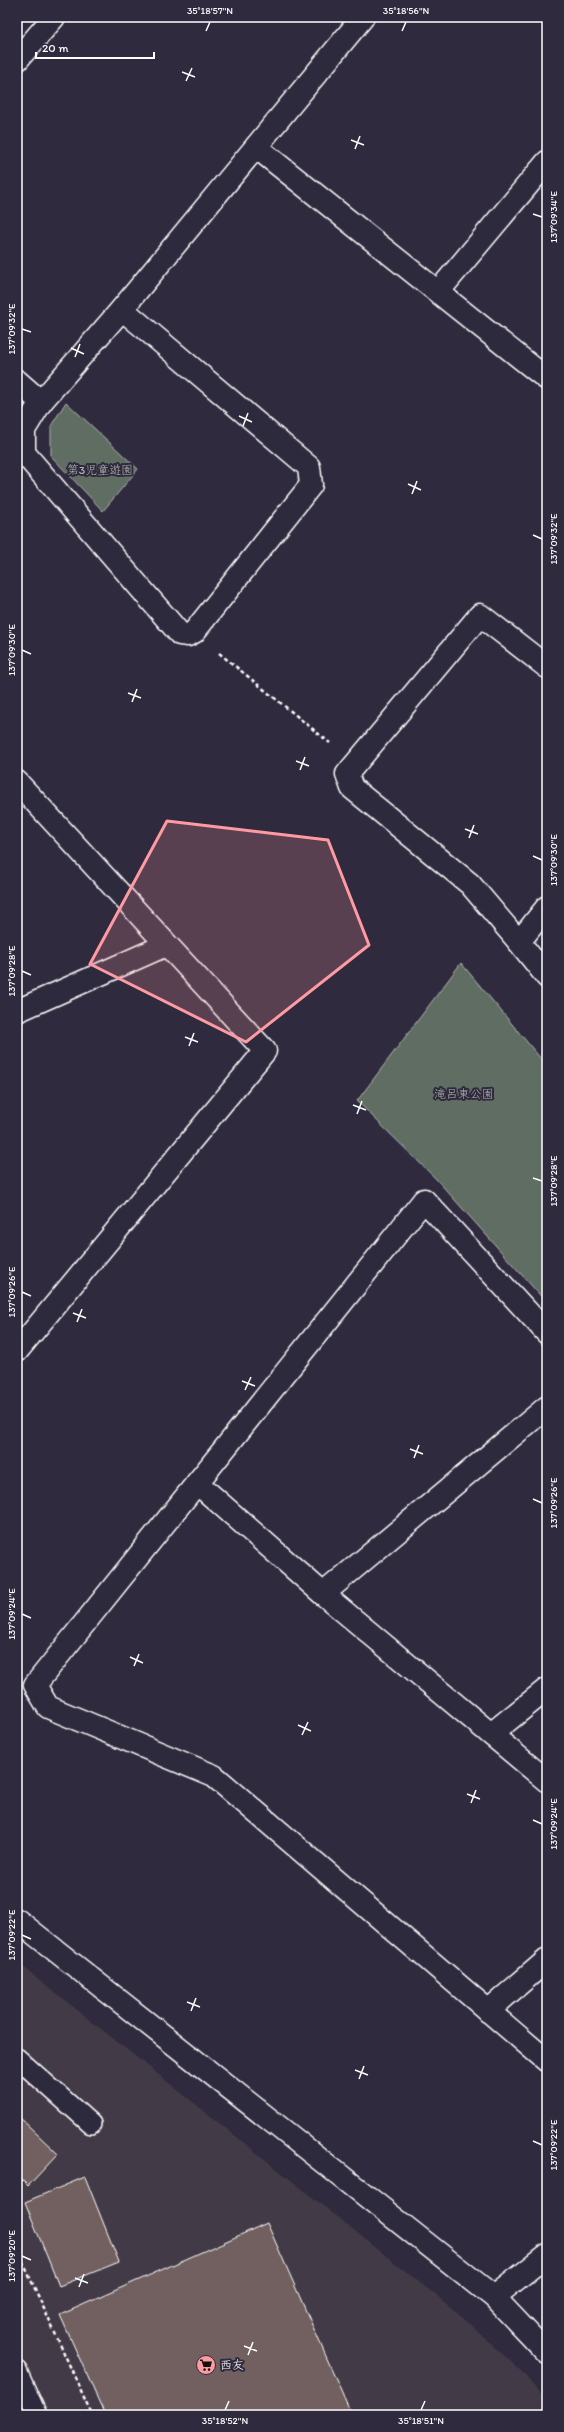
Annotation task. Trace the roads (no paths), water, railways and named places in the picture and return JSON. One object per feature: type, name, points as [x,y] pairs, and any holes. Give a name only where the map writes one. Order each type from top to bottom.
[{"type":"street","points":[[17,60],[54,17]]},
{"type":"street","points":[[122,309],[308,467],[311,485],[194,632],[188,636],[180,634],[24,453],[24,430],[41,402],[122,309],[363,17]]},
{"type":"street","points":[[256,147],[547,379]]},
{"type":"street","points":[[438,292],[547,162]]},
{"type":"street","points":[[17,380],[41,402]]},
{"type":"street","points":[[547,667],[480,615],[347,774],[352,788],[470,884],[547,977]]},
{"type":"street","points":[[17,782],[265,1051],[17,1351]]},
{"type":"street","points":[[519,942],[547,908]]},
{"type":"street","points":[[17,1011],[166,945]]},
{"type":"street","points":[[547,1333],[424,1200],[34,1685],[48,1707],[214,1776],[547,2061]]},
{"type":"street","points":[[323,1594],[547,1407]]},
{"type":"street","points":[[197,1483],[323,1594],[547,1781]]},
{"type":"street","points":[[491,1734],[547,1688]]},
{"type":"street","points":[[17,1920],[494,2297],[547,2353]]},
{"type":"street","points":[[488,2011],[547,1960]]},
{"type":"street","points":[[494,2297],[547,2255]]},
{"type":"lane","points":[[17,2058],[91,2124]]},
{"type":"lane","points":[[17,2371],[37,2415]]},
{"type":"place","name":"西友","points":[[206,2365]]},
{"type":"park label","name":"第3児童遊園","points":[[100,470]]},
{"type":"park label","name":"滝呂東公園","points":[[464,1094]]}]
